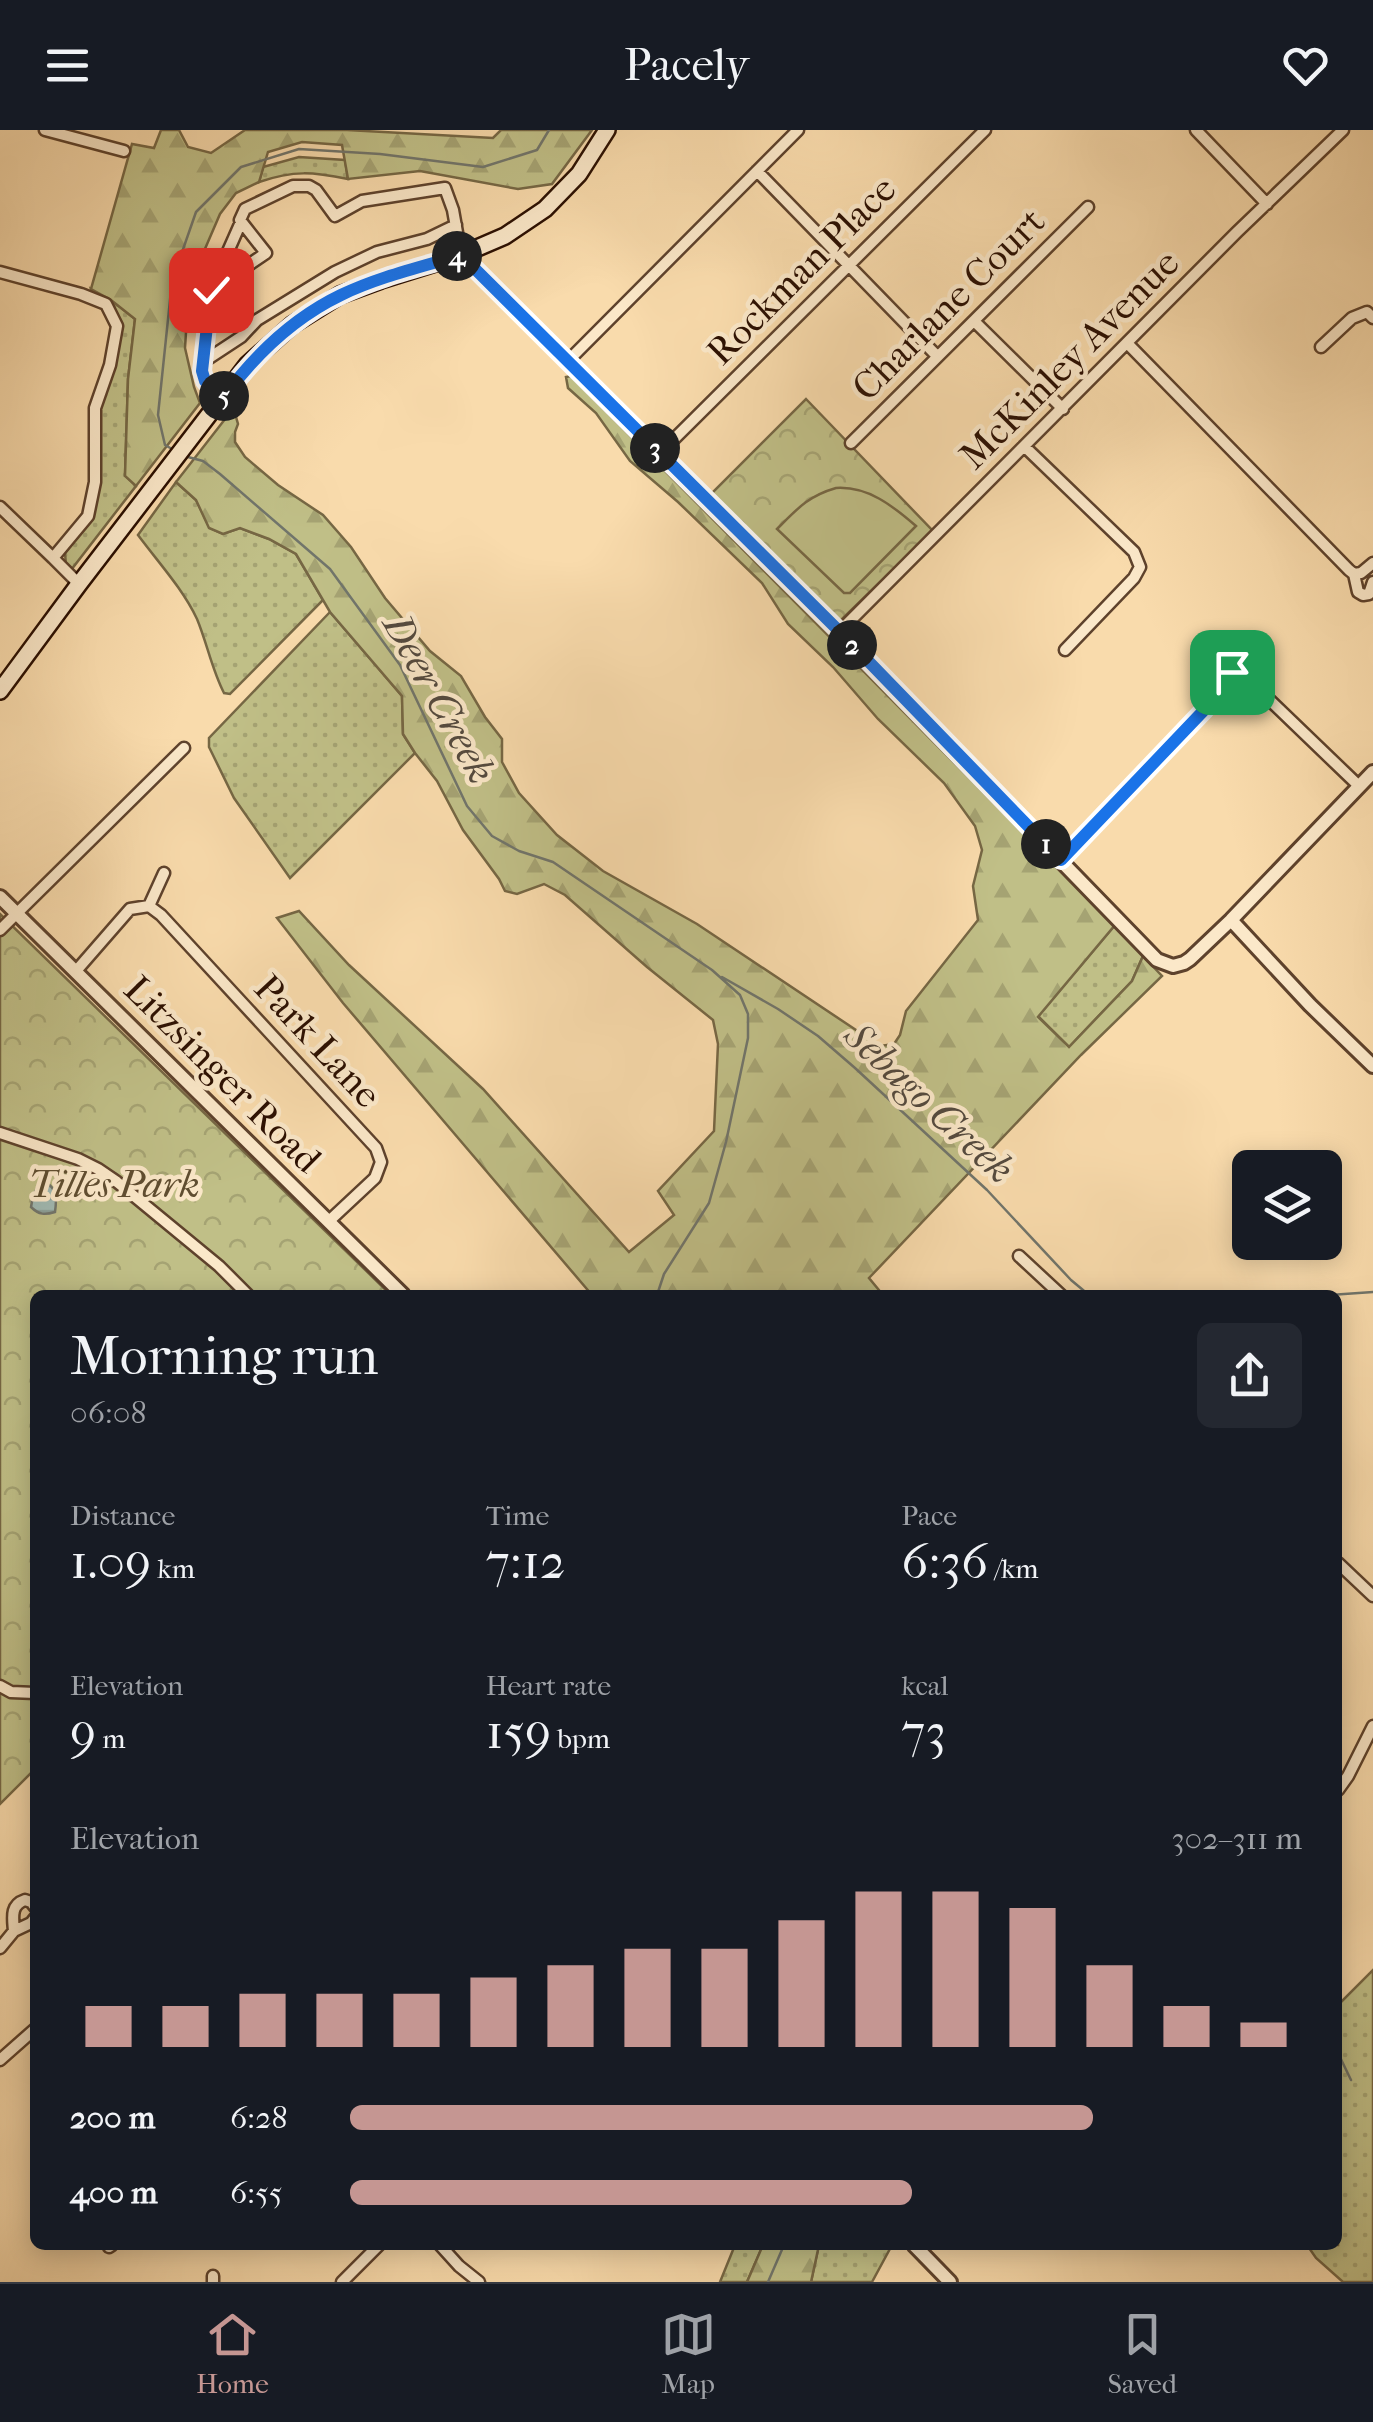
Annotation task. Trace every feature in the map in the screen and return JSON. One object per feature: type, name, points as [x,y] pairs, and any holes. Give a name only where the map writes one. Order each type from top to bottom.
[{"type":"main road","points":[[0,692],[78,584],[248,365],[292,325],[340,295],[461,255],[505,236],[544,209],[578,174],[607,130]]},
{"type":"street","points":[[45,130],[124,151]]},
{"type":"street","points":[[566,362],[798,130]]},
{"type":"street","name":"Rockman Place","points":[[660,453],[984,130]]},
{"type":"street","points":[[1196,130],[1267,204]]},
{"type":"street","name":"McKinley Avenue","points":[[840,632],[1342,130]]},
{"type":"street","points":[[756,171],[937,356]]},
{"type":"street","points":[[223,398],[205,381],[202,371],[211,290],[245,209],[293,186],[316,190],[336,216],[362,201],[446,188],[461,255],[840,632],[1164,964],[1184,964],[1373,772]]},
{"type":"street","name":"Charlane Court","points":[[852,443],[1088,207]]},
{"type":"street","points":[[211,290],[266,253],[241,222]]},
{"type":"street","points":[[203,362],[241,337],[257,320],[335,272],[377,252],[428,239],[456,225]]},
{"type":"street","points":[[0,272],[106,304],[117,326],[110,365],[95,408],[95,482],[88,516],[52,558]]},
{"type":"street","points":[[1321,347],[1352,318],[1367,312],[1373,318]]},
{"type":"street","points":[[974,321],[1062,409]]},
{"type":"street","points":[[1127,343],[1351,572],[1358,592],[1370,594],[1373,582]]},
{"type":"street","points":[[1024,446],[1134,552],[1140,567],[1065,650]]},
{"type":"street","points":[[0,507],[78,584]]},
{"type":"street","points":[[1351,572],[1361,573],[1373,563]]},
{"type":"street","points":[[1061,860],[1230,683],[1237,666],[1251,668],[1255,686]]},
{"type":"street","points":[[1230,683],[1255,686],[1360,786]]},
{"type":"street","points":[[0,930],[184,748]]},
{"type":"street","points":[[76,971],[130,909],[150,906],[164,873]]},
{"type":"street","name":"Litzsinger Road","points":[[0,897],[398,1290]]},
{"type":"street","name":"Park Lane","points":[[150,906],[385,1162],[329,1222]]},
{"type":"street","points":[[1231,920],[1373,1066]]},
{"type":"street","points":[[0,1133],[98,1169],[243,1290]]},
{"type":"street","points":[[1019,1256],[1055,1290]]},
{"type":"street","points":[[1342,1567],[1373,1596]]},
{"type":"street","points":[[0,1686],[11,1692],[30,1693]]},
{"type":"street","points":[[1342,1784],[1373,1726]]},
{"type":"street","points":[[14,1931],[15,1907],[25,1900],[30,1901]]},
{"type":"street","points":[[0,1948],[14,1931],[30,1923]]},
{"type":"street","points":[[0,2060],[30,2034]]},
{"type":"street","points":[[342,2282],[374,2250]]},
{"type":"street","points":[[445,2250],[479,2282]]},
{"type":"street","points":[[919,2250],[950,2282]]},
{"type":"green space","points":[[161,130],[179,130],[188,147],[211,153],[245,130],[347,130],[493,138],[501,130],[592,130],[552,184],[518,189],[420,171],[348,179],[342,145],[302,142],[268,152],[259,182],[236,193],[220,214],[189,286],[185,348],[200,403],[136,486],[125,476],[128,379],[135,319],[91,289],[132,144],[154,148]]},
{"type":"green space","points":[[299,157],[345,160],[348,179],[304,173],[259,182],[263,167]]},
{"type":"green space","points":[[91,289],[135,319],[128,379],[125,475],[136,486],[71,570],[66,565],[65,553],[89,519],[98,414],[119,331],[103,299]]},
{"type":"green space","points":[[571,376],[1115,925],[1038,1017],[1069,1047],[1132,981],[1143,956],[1162,976],[1081,1055],[869,1278],[879,1290],[588,1290],[343,1003],[277,918],[299,911],[349,965],[483,1089],[629,1252],[674,1215],[658,1191],[714,1131],[718,1044],[713,1020],[565,895],[544,884],[517,894],[505,891],[403,734],[402,696],[330,612],[296,554],[240,528],[223,534],[209,528],[196,500],[176,482],[229,414],[236,417],[235,442],[245,457],[323,515],[430,651],[461,676],[502,739],[502,762],[519,793],[557,835],[603,871],[697,924],[880,1046],[894,1044],[906,1011],[978,920],[973,886],[982,850],[975,826],[944,783],[788,624],[762,583],[630,461],[596,413],[568,388],[566,377]]},
{"type":"green space","points":[[806,399],[933,531],[841,620],[833,621],[708,497]]},
{"type":"green space","points":[[176,482],[196,500],[210,528],[223,534],[240,528],[296,554],[323,600],[230,694],[224,693],[191,608],[138,535]]},
{"type":"green space","points":[[836,488],[869,494],[916,526],[850,593],[844,593],[777,529],[810,499]]},
{"type":"green space","points":[[330,612],[402,696],[403,734],[415,753],[290,878],[234,798],[209,747],[209,738]]},
{"type":"green space","name":"Tilles Park","points":[[0,914],[386,1290],[30,1290],[30,1774],[0,1804]]},
{"type":"green space","points":[[1115,925],[1143,956],[1132,981],[1069,1047],[1038,1016]]},
{"type":"green space","points":[[1373,1970],[1373,2282],[1343,2282],[1310,2250],[1342,2250],[1342,2001]]},
{"type":"green space","points":[[733,2250],[761,2250],[747,2282],[720,2282]]},
{"type":"green space","points":[[761,2250],[818,2250],[811,2282],[747,2282]]},
{"type":"green space","points":[[818,2250],[889,2250],[872,2282],[811,2282]]},
{"type":"water","points":[[44,1181],[55,1194],[56,1202],[55,1212],[42,1214],[31,1207],[40,1182]]},
{"type":"waterway","name":"Deer Creek","points":[[172,449],[165,445],[158,415],[172,281],[196,212],[241,167],[299,149],[483,167],[537,150],[549,130]]},
{"type":"waterway","name":"Deer Creek","points":[[188,457],[203,461],[220,474],[330,569],[400,665],[467,806],[492,836],[519,851],[553,862],[712,970],[740,995],[748,1014],[748,1038],[726,1142],[709,1203],[664,1274],[659,1290]]},
{"type":"waterway","name":"Sebago Creek","points":[[722,977],[818,1036],[855,1068],[987,1190],[1083,1290]]},
{"type":"waterway","name":"Sebago Creek","points":[[1342,1294],[1373,1292]]},
{"type":"waterway","points":[[1342,2061],[1351,2080]]},
{"type":"waterway","name":"Deer Creek","points":[[768,2282],[782,2250]]},
{"type":"route","points":[[211,290],[202,371],[205,381],[223,398],[248,365],[292,325],[340,295],[461,255],[840,632],[1061,860],[1230,683],[1232,672]]}]
